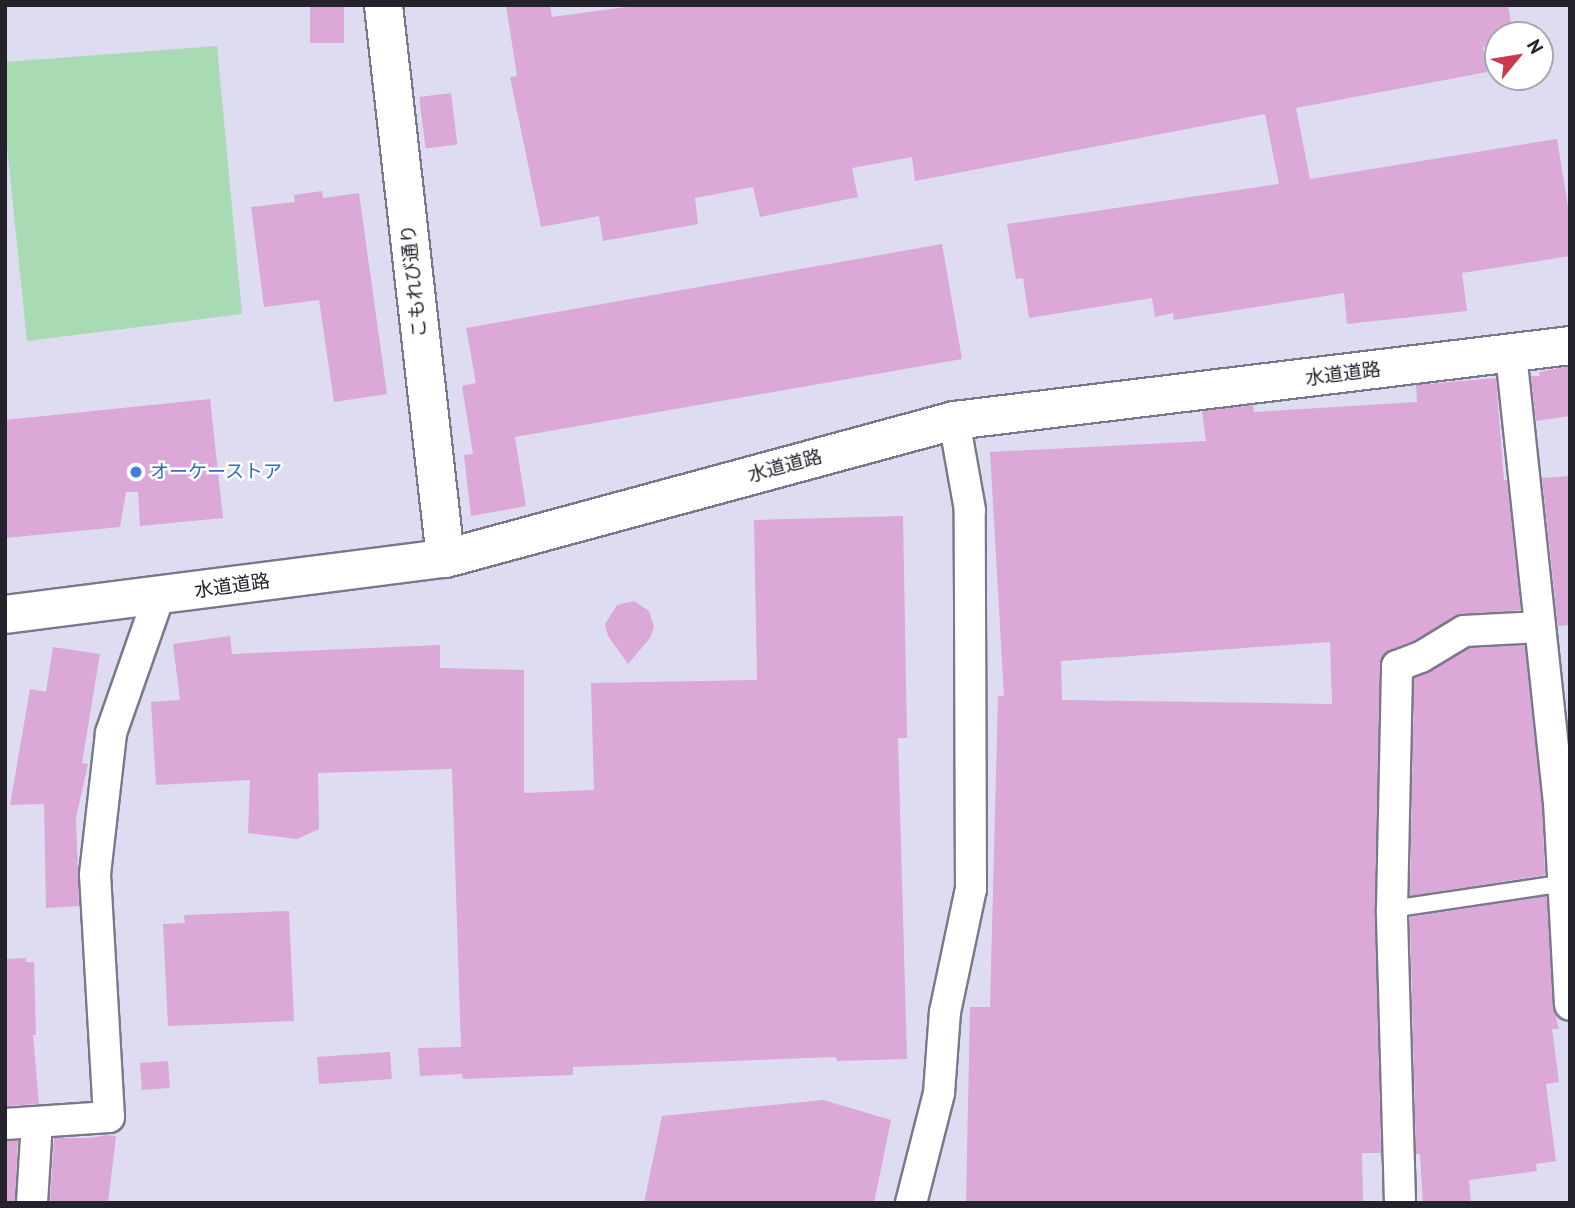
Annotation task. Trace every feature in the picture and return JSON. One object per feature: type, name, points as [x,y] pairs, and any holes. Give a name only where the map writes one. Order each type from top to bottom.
[{"type":"street","name":"こもれび通り","points":[[383,5],[445,558]]},
{"type":"street","name":"水道道路","points":[[5,614],[445,558],[954,420],[1570,345]]},
{"type":"street","points":[[1511,354],[1565,883],[1570,1005]]},
{"type":"street","points":[[911,1203],[939,1093],[945,1012],[971,888],[970,510],[954,420]]},
{"type":"street","points":[[5,1124],[109,1116],[95,874],[111,733],[159,596]]},
{"type":"street","points":[[1400,1203],[1392,909],[1397,666],[1422,657],[1464,631],[1540,627]]},
{"type":"street","points":[[32,1203],[37,1122]]},
{"type":"lane","points":[[1392,909],[1565,883]]},
{"type":"green space","points":[[217,46],[242,314],[27,341],[5,127],[5,62]]},
{"type":"building","points":[[310,5],[344,5],[344,43],[310,43]]},
{"type":"building","points":[[506,5],[550,5],[552,17],[641,5],[1508,5],[1511,21],[1484,21],[1484,73],[1296,108],[1310,179],[1557,139],[1570,219],[1570,256],[1462,273],[1467,311],[1347,324],[1344,293],[1174,320],[1173,313],[1155,317],[1152,298],[1029,318],[1023,278],[1016,279],[1007,224],[1279,184],[1265,114],[915,181],[912,157],[852,168],[858,197],[760,217],[753,187],[695,198],[698,224],[603,241],[599,216],[541,227],[510,77],[517,76]]},
{"type":"building","points":[[451,93],[457,145],[426,149],[419,97]]},
{"type":"building","points":[[322,191],[323,198],[359,193],[387,394],[334,402],[319,300],[264,307],[251,207],[295,202],[294,195]]},
{"type":"building","points":[[942,244],[962,359],[515,437],[526,506],[471,516],[464,455],[473,454],[462,386],[476,383],[466,328]]},
{"type":"building","points":[[1570,366],[1570,416],[1536,421],[1531,376],[1540,376],[1539,372]]},
{"type":"building","points":[[1496,378],[1504,480],[1507,480],[1521,610],[1456,616],[1413,641],[1390,650],[1383,655],[1380,665],[1375,909],[1381,1153],[1362,1153],[1363,1202],[966,1203],[970,1007],[990,1007],[998,696],[1004,696],[990,452],[1206,441],[1202,411],[1253,405],[1254,412],[1417,402],[1416,385]],"holes":[[[1330,642],[1332,704],[1062,700],[1061,661]]]},
{"type":"building","points":[[210,399],[223,518],[140,526],[138,492],[126,492],[120,527],[5,538],[5,420]]},
{"type":"building","points":[[1570,476],[1570,625],[1558,626],[1542,478]]},
{"type":"building","points":[[903,516],[907,738],[898,738],[907,1059],[837,1061],[836,1057],[573,1067],[573,1075],[463,1079],[462,1074],[420,1076],[418,1048],[461,1047],[452,769],[318,773],[319,829],[297,839],[248,833],[250,780],[156,785],[151,702],[180,700],[173,644],[230,636],[232,654],[440,645],[440,668],[524,670],[524,793],[594,790],[591,683],[757,680],[754,520]]},
{"type":"building","points":[[634,601],[649,611],[654,627],[650,638],[628,664],[608,636],[605,624],[617,605]]},
{"type":"building","points":[[1525,645],[1542,803],[1545,875],[1410,896],[1414,678],[1469,648]]},
{"type":"building","points":[[53,647],[100,654],[82,763],[88,764],[76,818],[79,906],[46,908],[44,804],[10,805],[30,689],[46,692]]},
{"type":"building","points":[[1547,896],[1553,1006],[1559,1029],[1552,1029],[1559,1082],[1546,1084],[1556,1161],[1536,1164],[1537,1171],[1469,1180],[1471,1203],[1423,1203],[1420,1154],[1416,1154],[1410,917]]},
{"type":"building","points":[[289,911],[294,1021],[168,1026],[163,924],[185,923],[184,915]]},
{"type":"building","points":[[26,958],[26,962],[34,962],[36,1035],[33,1035],[39,1104],[5,1106],[5,959]]},
{"type":"building","points":[[390,1052],[392,1079],[319,1084],[317,1057]]},
{"type":"building","points":[[168,1061],[170,1088],[142,1090],[140,1063]]},
{"type":"building","points":[[823,1100],[891,1120],[874,1203],[644,1203],[662,1116]]},
{"type":"building","points":[[116,1136],[108,1203],[50,1203],[54,1138]]},
{"type":"building","points":[[5,1141],[18,1141],[15,1203],[5,1203]]},
{"type":"place","name":"オーケーストア","points":[[136,472]]}]
